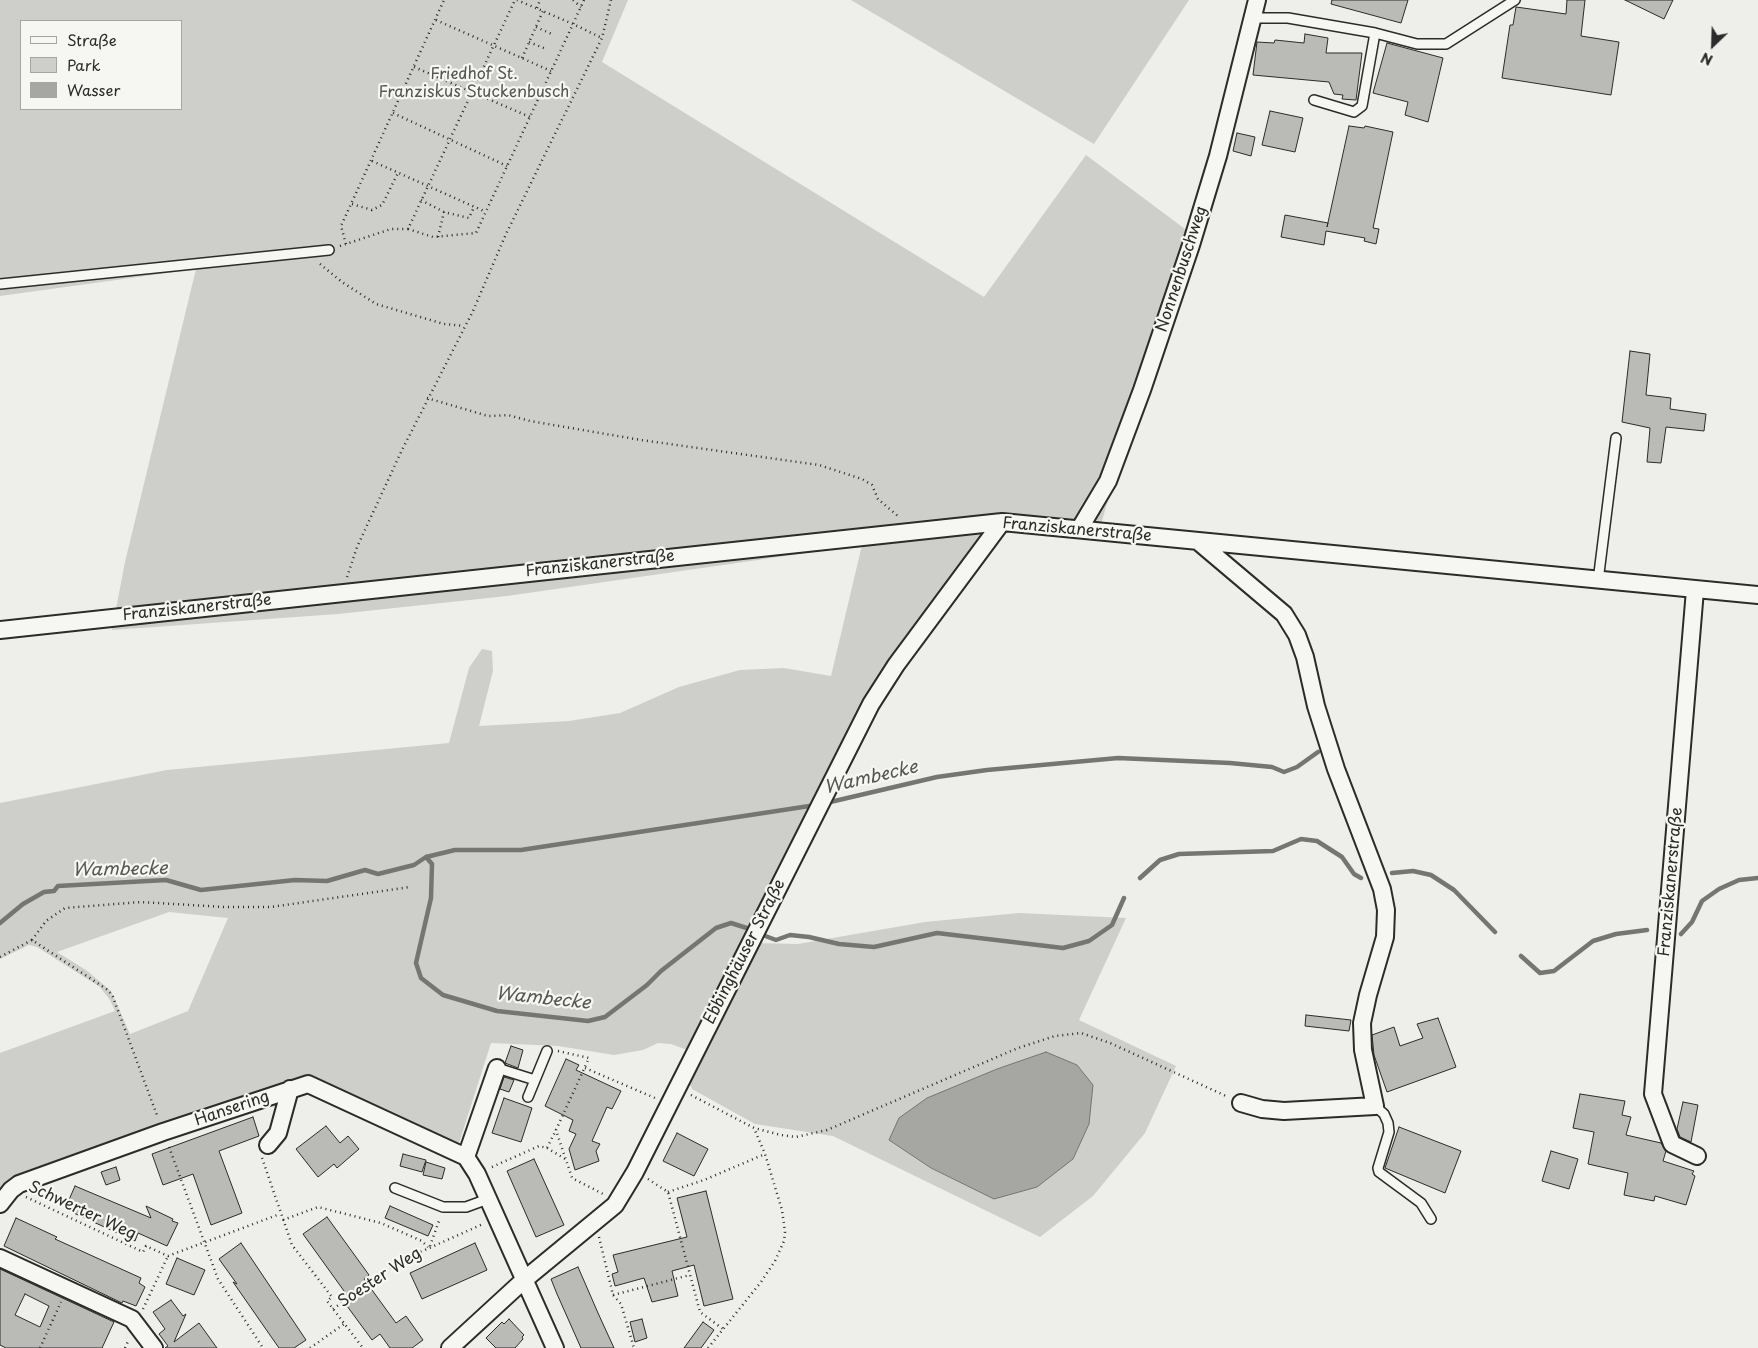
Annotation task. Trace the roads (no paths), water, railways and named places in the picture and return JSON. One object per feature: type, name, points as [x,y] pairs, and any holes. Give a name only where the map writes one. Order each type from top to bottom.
[{"type":"street","name":"Nonnenbuschweg","points":[[1080,528],[1108,481],[1142,390],[1218,156],[1257,0]]},
{"type":"street","name":"Franziskanerstraße","points":[[0,630],[1002,522],[1080,528],[1200,542],[1758,595]]},
{"type":"street","name":"Ebbinghäuser Straße","points":[[450,1348],[524,1280],[614,1205],[635,1172],[755,931],[872,704],[896,665],[1002,522]]},
{"type":"street","points":[[1200,542],[1284,614],[1297,635],[1306,657],[1316,706],[1336,769],[1382,889],[1386,910],[1385,937],[1362,1023],[1362,1050],[1375,1106],[1284,1111],[1262,1109],[1242,1103]]},
{"type":"street","name":"Franziskanerstraße","points":[[1695,590],[1653,1094],[1672,1144],[1697,1156]]},
{"type":"street","points":[[497,1068],[466,1157],[477,1174],[555,1348]]},
{"type":"street","name":"Hansering","points":[[0,1204],[11,1190],[19,1184],[163,1132],[308,1084],[466,1157]]},
{"type":"street","points":[[268,1145],[278,1133],[290,1089]]},
{"type":"street","points":[[0,1258],[136,1323],[154,1348]]},
{"type":"lane","points":[[1253,18],[1288,18],[1374,33],[1417,44],[1446,44],[1514,0]]},
{"type":"lane","points":[[1314,100],[1354,112],[1362,106],[1374,33]]},
{"type":"lane","points":[[0,284],[329,250]]},
{"type":"lane","points":[[1598,581],[1616,438]]},
{"type":"lane","points":[[528,1096],[547,1051]]},
{"type":"lane","points":[[497,1068],[535,1080]]},
{"type":"lane","points":[[1375,1106],[1384,1114],[1388,1123],[1388,1132],[1378,1168],[1379,1172],[1421,1203],[1431,1219]]},
{"type":"lane","points":[[396,1188],[444,1207],[466,1207],[488,1199]]},
{"type":"water","points":[[1046,1052],[1077,1065],[1093,1085],[1089,1124],[1073,1159],[1037,1187],[994,1199],[931,1168],[889,1140],[899,1118],[927,1098],[997,1069]]},
{"type":"waterway","name":"Wambecke","points":[[826,803],[937,777],[987,770],[1118,758],[1230,763],[1272,767],[1284,772],[1297,767],[1318,752]]},
{"type":"waterway","name":"Wambecke","points":[[0,923],[23,904],[44,892],[54,891],[58,886],[166,880],[201,890],[295,880],[327,881],[365,870],[378,874],[414,865],[426,857],[455,850],[521,850],[816,805]]},
{"type":"waterway","name":"Wambecke","points":[[1140,878],[1160,860],[1179,854],[1273,851],[1301,839],[1317,841],[1342,857],[1354,874],[1361,878]]},
{"type":"waterway","name":"Wambecke","points":[[426,857],[432,864],[431,898],[416,963],[421,978],[443,995],[497,1011],[588,1021],[605,1017],[716,928],[731,923],[753,930]]},
{"type":"waterway","name":"Wambecke","points":[[1392,873],[1413,871],[1431,875],[1454,890],[1495,932]]},
{"type":"waterway","name":"Wambecke","points":[[1681,934],[1692,922],[1702,901],[1719,889],[1739,880],[1758,878]]},
{"type":"waterway","name":"Wambecke","points":[[760,934],[776,940],[790,935],[839,944],[874,947],[937,933],[1063,948],[1089,941],[1112,925],[1124,898]]},
{"type":"waterway","name":"Wambecke","points":[[1521,956],[1540,973],[1554,971],[1593,941],[1616,934],[1647,930]]},
{"type":"park label","name":"Friedhof St. Franziskus Stuckenbusch","points":[[474,84]]}]
